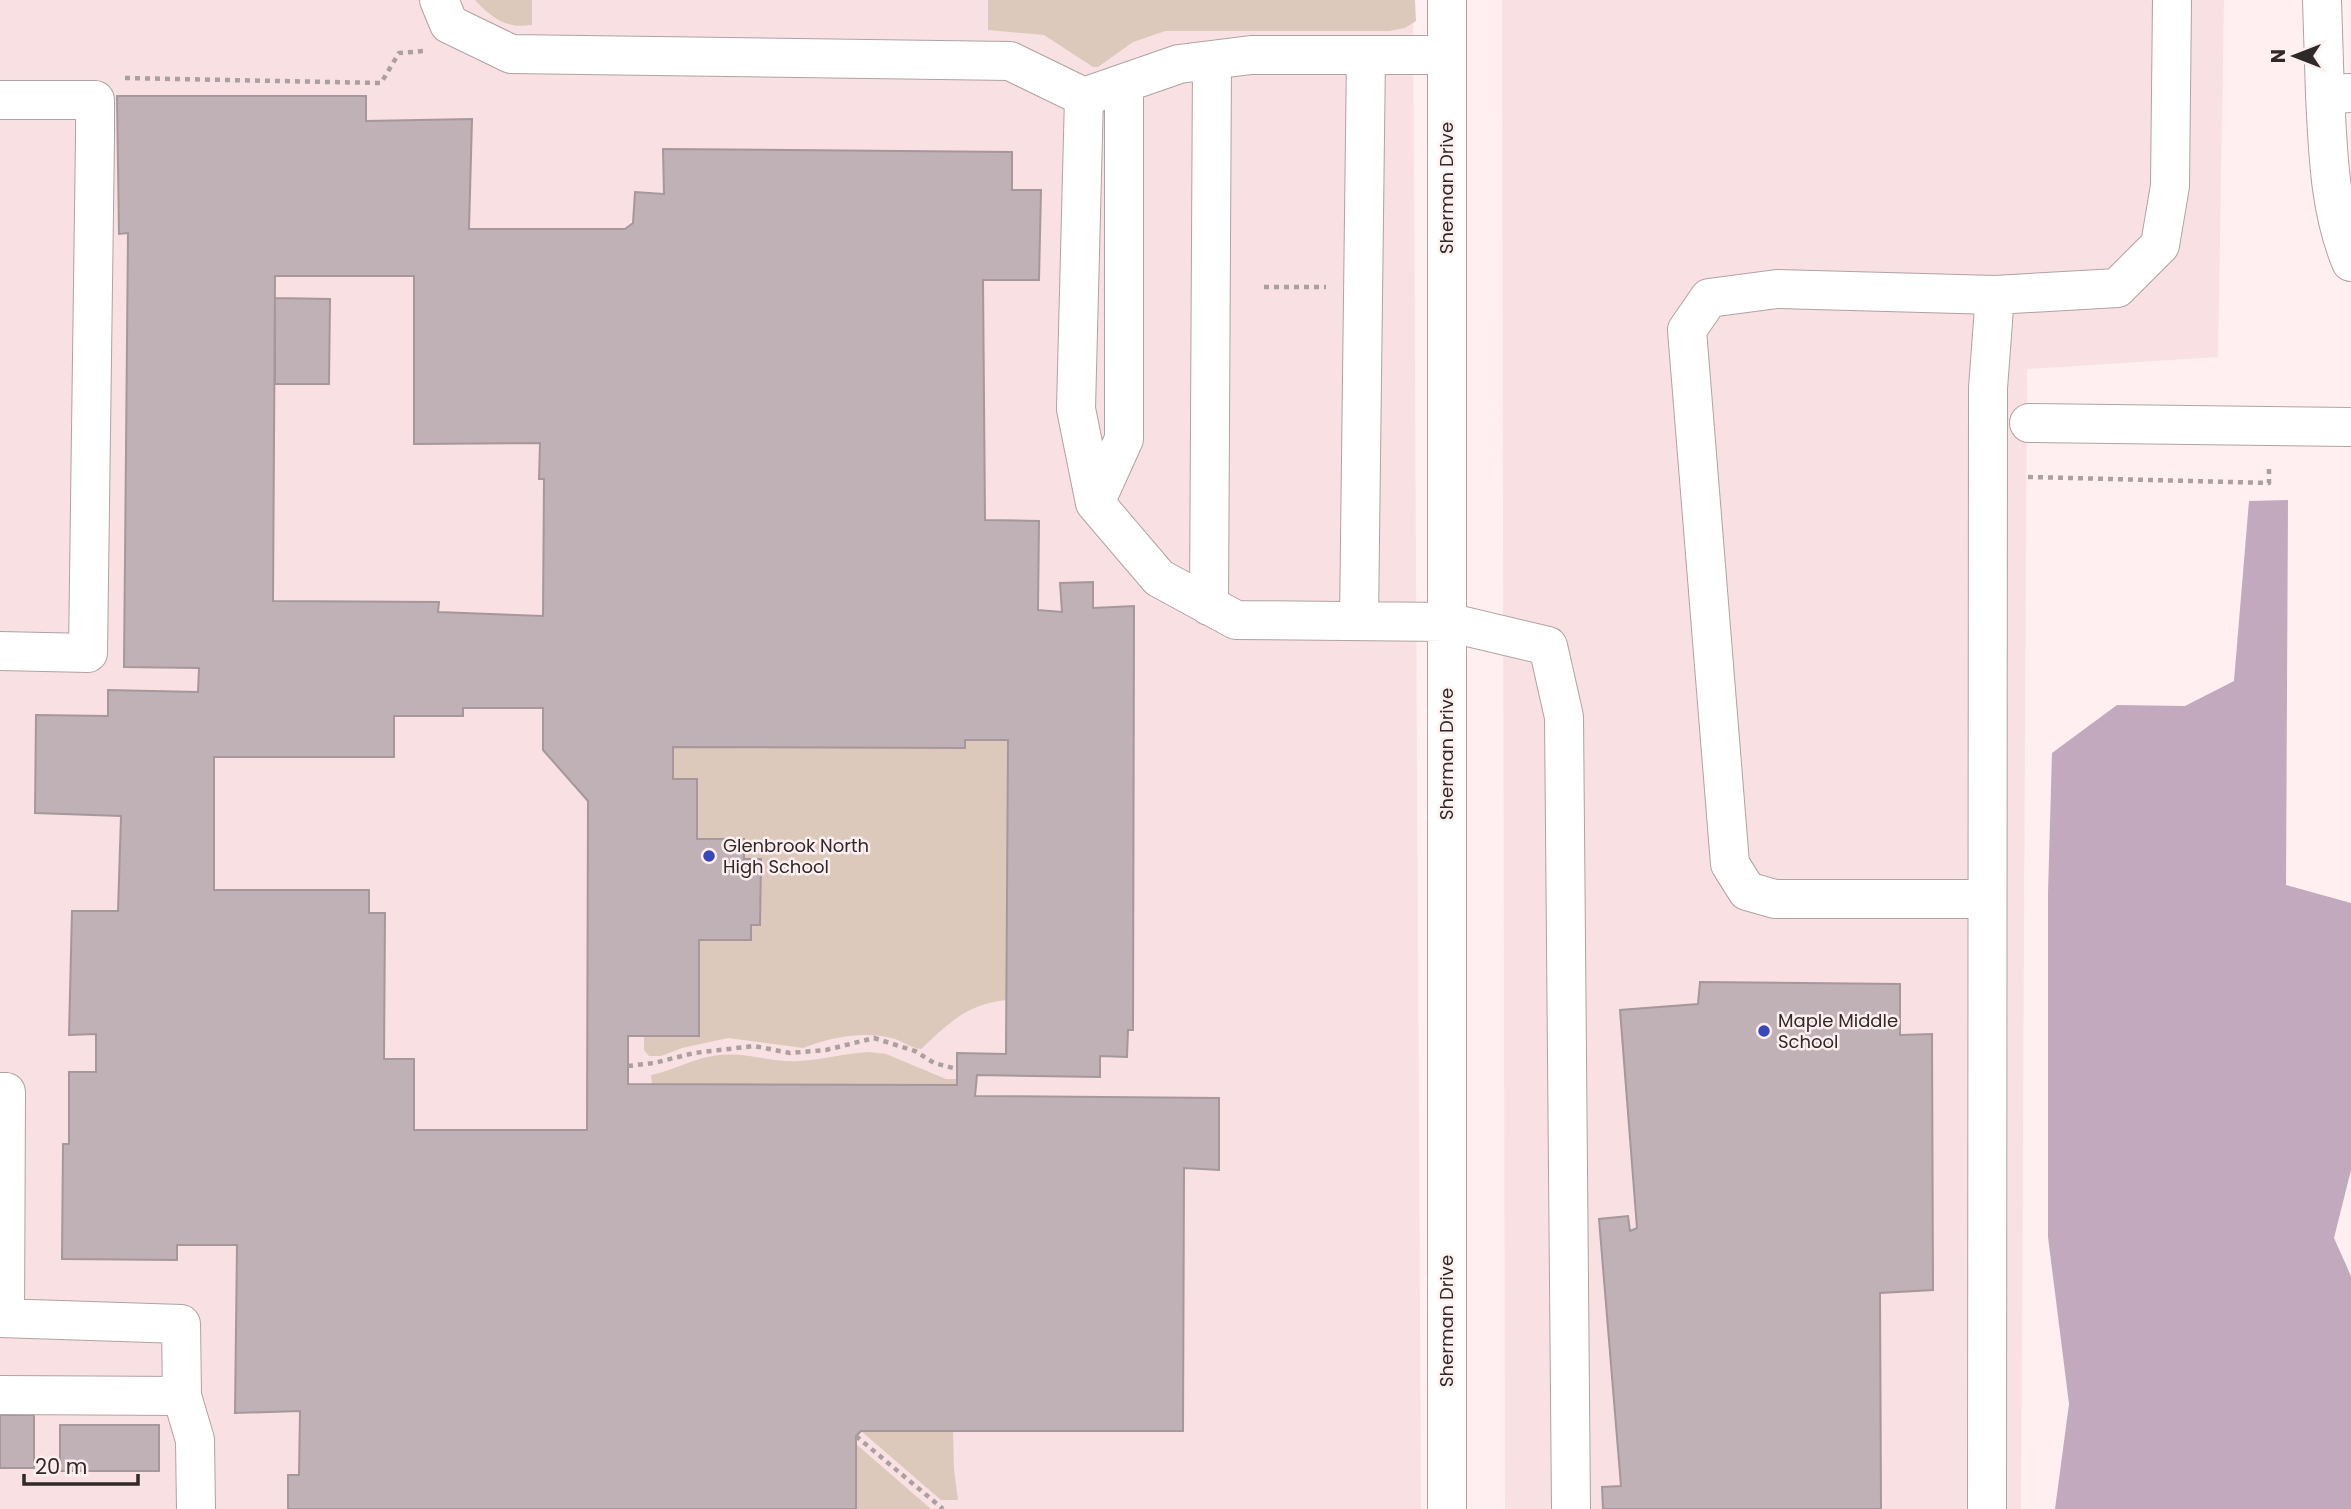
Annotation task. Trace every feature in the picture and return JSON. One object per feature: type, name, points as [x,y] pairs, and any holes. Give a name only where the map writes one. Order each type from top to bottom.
[{"type":"street","points":[[439,0],[449,24],[511,54],[1010,61],[1084,97],[1179,65],[1251,55],[1447,55]]},
{"type":"street","name":"Sherman Drive","points":[[1447,0],[1447,1509]]},
{"type":"street","points":[[1987,899],[1775,899],[1747,891],[1730,864],[1687,330],[1709,298],[1777,289],[1995,295],[2117,288],[2160,245],[2170,186],[2172,0]]},
{"type":"street","points":[[2322,0],[2338,94],[2330,180],[2345,248],[2351,262]]},
{"type":"street","points":[[1359,621],[1366,55]]},
{"type":"street","points":[[1209,606],[1212,60]]},
{"type":"street","points":[[1094,503],[1124,439],[1124,83]]},
{"type":"street","points":[[1084,97],[1076,409],[1094,503],[1159,579],[1236,620],[1447,622],[1548,646],[1564,717],[1571,1509]]},
{"type":"street","points":[[0,100],[95,100],[95,137],[88,653],[0,652]]},
{"type":"street","points":[[1987,1509],[1988,388],[1995,295]]},
{"type":"street","points":[[2029,423],[2351,427]]},
{"type":"street","points":[[0,1091],[6,1091],[2,1318],[181,1324],[182,1396],[195,1440],[196,1509]]},
{"type":"street","points":[[0,1395],[182,1396]]},
{"type":"path","points":[[113,78],[382,83],[398,53],[430,51]]},
{"type":"path","points":[[1264,287],[1363,288]]},
{"type":"path","points":[[2028,477],[2269,483],[2269,458]]},
{"type":"path","points":[[628,1066],[694,1053],[754,1046],[790,1053],[826,1050],[874,1038],[915,1051],[934,1063],[957,1069]]},
{"type":"path","points":[[856,1436],[943,1509]]},
{"type":"shaded area","name":"Glenbrook North High School","points":[[0,0],[1413,0],[1421,1509],[0,1509]]},
{"type":"shaded area","points":[[475,0],[532,0],[532,25],[507,24],[500,21]]},
{"type":"shaded area","points":[[988,0],[1415,0],[1416,21],[1405,28],[1389,31],[1165,31],[1133,42],[1098,67],[1093,67],[1044,35],[988,30]]},
{"type":"shaded area","name":"Maple Middle School","points":[[1502,0],[2224,0],[2218,357],[2027,369],[2021,1509],[1505,1509]]},
{"type":"shaded area","points":[[2288,500],[2286,885],[2351,903],[2351,1170],[2334,1238],[2351,1276],[2351,1509],[2055,1509],[2069,1404],[2048,1237],[2048,893],[2052,753],[2117,705],[2185,706],[2234,681],[2249,501]]},
{"type":"shaded area","points":[[965,740],[1008,740],[1006,1000],[969,1010],[921,1049],[895,1039],[872,1035],[836,1038],[803,1048],[728,1038],[682,1048],[661,1056],[649,1056],[644,1050],[644,1036],[699,1036],[699,940],[750,940],[751,925],[760,925],[761,859],[744,859],[743,839],[697,839],[697,779],[673,779],[673,747],[965,748]]},
{"type":"shaded area","points":[[869,1052],[886,1054],[946,1079],[957,1079],[957,1085],[652,1084],[651,1075],[713,1056],[736,1055],[799,1061]]},
{"type":"shaded area","points":[[861,1431],[953,1431],[958,1500],[941,1500]]},
{"type":"shaded area","points":[[856,1444],[931,1509],[856,1509]]},
{"type":"building","name":"Glenbrook North High School","points":[[117,96],[366,96],[366,121],[472,119],[469,229],[625,229],[633,223],[635,192],[664,194],[663,149],[1012,152],[1012,190],[1041,190],[1039,280],[983,280],[985,520],[1039,521],[1038,610],[1062,612],[1060,583],[1093,582],[1093,608],[1134,606],[1133,1030],[1128,1030],[1127,1057],[1100,1056],[1100,1077],[977,1075],[975,1096],[1219,1098],[1219,1170],[1184,1168],[1183,1431],[861,1431],[856,1436],[856,1509],[288,1509],[288,1475],[299,1475],[300,1411],[235,1413],[237,1245],[177,1245],[177,1260],[62,1259],[63,1144],[69,1144],[69,1072],[96,1072],[96,1034],[69,1035],[72,911],[118,911],[121,816],[35,813],[36,715],[108,716],[108,690],[198,692],[199,668],[124,667],[128,233],[119,234]],"holes":[[[275,276],[414,276],[414,444],[540,443],[539,479],[544,479],[543,616],[438,612],[439,602],[273,601]],[[463,708],[543,708],[543,750],[588,801],[587,1130],[414,1130],[414,1059],[384,1059],[385,913],[369,913],[369,890],[214,890],[214,757],[394,757],[394,716],[463,716]],[[965,740],[1008,740],[1006,1054],[957,1053],[957,1085],[628,1084],[628,1036],[699,1036],[699,940],[751,940],[751,925],[760,925],[761,859],[744,859],[744,839],[697,839],[697,779],[673,779],[673,747],[965,748]]]},
{"type":"building","points":[[275,298],[330,299],[329,384],[275,384]]},
{"type":"building","points":[[1700,982],[1900,984],[1900,1035],[1932,1034],[1933,1290],[1880,1293],[1881,1509],[1603,1509],[1602,1487],[1621,1486],[1599,1219],[1628,1216],[1630,1231],[1637,1228],[1620,1010],[1698,1004]]},
{"type":"building","points":[[0,1415],[34,1415],[34,1468],[0,1468]]},
{"type":"building","points":[[60,1425],[159,1425],[159,1471],[60,1471]]},
{"type":"place","name":"Glenbrook North High School","points":[[709,856]]},
{"type":"place","name":"Maple Middle School","points":[[1764,1031]]}]
